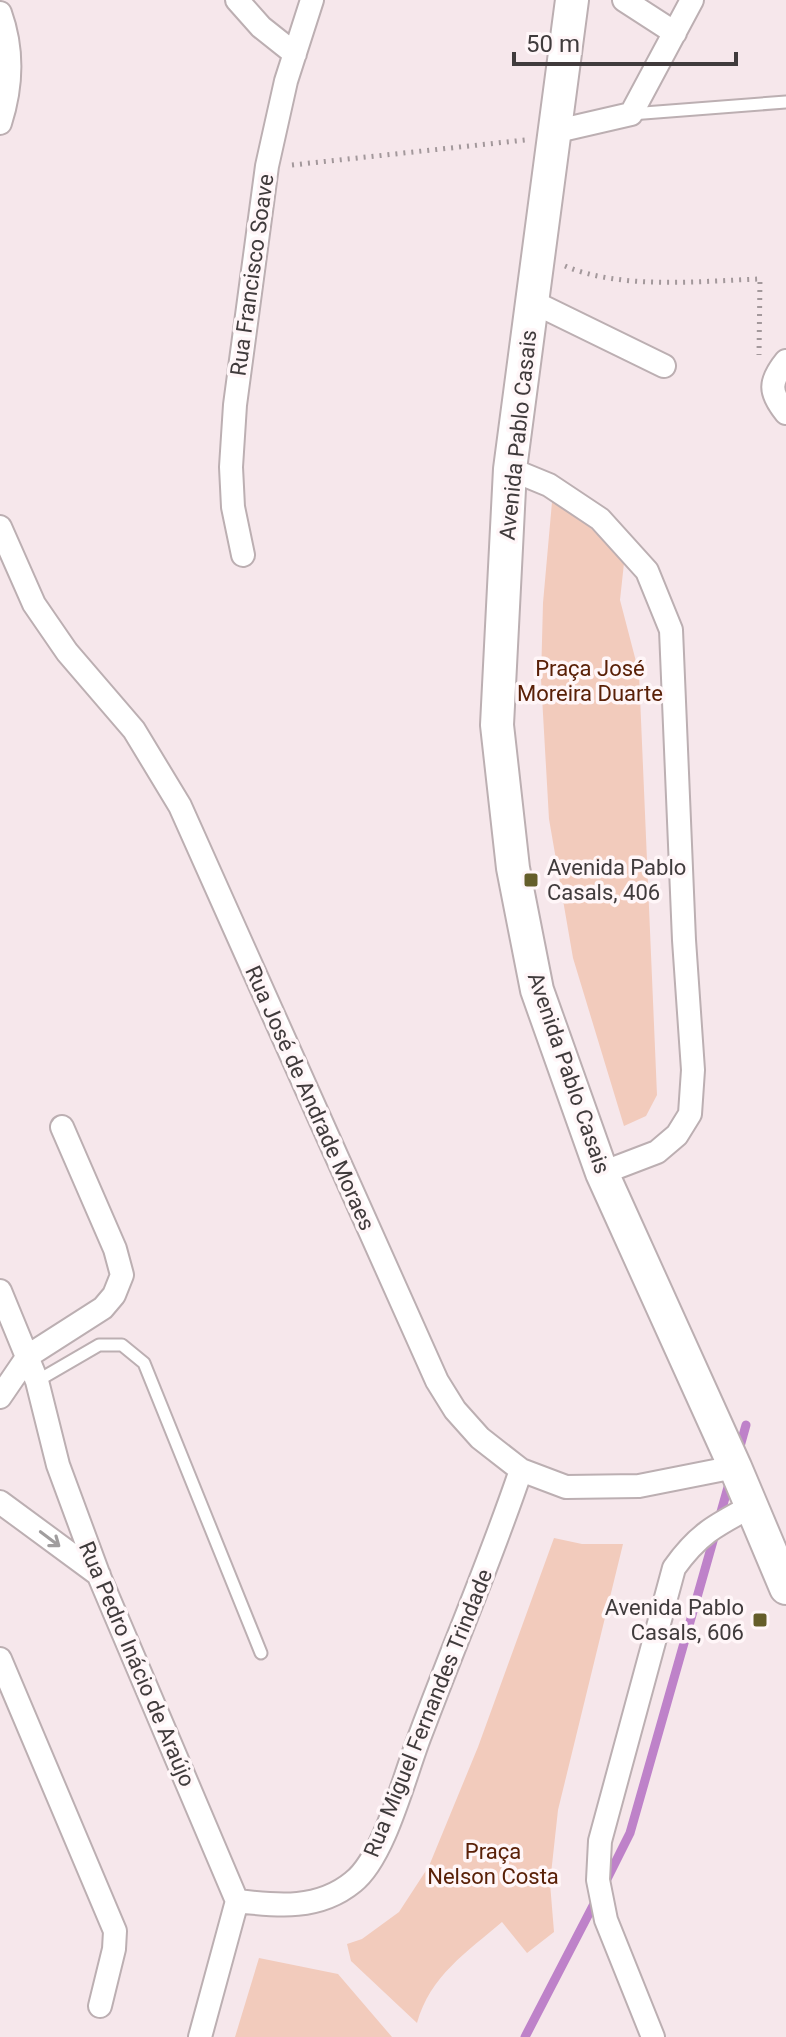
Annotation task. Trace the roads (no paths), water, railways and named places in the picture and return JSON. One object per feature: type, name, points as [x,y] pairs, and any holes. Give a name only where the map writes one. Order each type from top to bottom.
[{"type":"street","points":[[237,0],[261,27],[295,54]]},
{"type":"street","name":"Rua Francisco Soave","points":[[243,555],[233,507],[231,467],[235,405],[267,166],[286,81],[312,0]]},
{"type":"street","name":"Avenida Pablo Casais","points":[[572,0],[510,469],[497,725],[513,868],[537,990],[602,1173],[735,1467],[786,1588]]},
{"type":"street","points":[[624,0],[675,33]]},
{"type":"street","points":[[553,132],[631,114],[692,0]]},
{"type":"street","points":[[0,13],[8,35],[10,77],[0,123]]},
{"type":"street","points":[[533,302],[664,366]]},
{"type":"street","points":[[781,406],[772,385],[775,375],[786,361]]},
{"type":"street","points":[[510,469],[549,485],[600,519],[647,571],[671,630],[684,940],[693,1070],[690,1114],[677,1135],[657,1152],[602,1173]]},
{"type":"street","name":"Rua José de Andrade Moraes","points":[[0,527],[34,604],[67,652],[134,730],[180,806],[437,1381],[455,1410],[480,1438],[521,1470],[566,1487],[639,1486],[735,1467]]},
{"type":"street","points":[[0,1397],[28,1356],[103,1308],[114,1295],[122,1275],[115,1249],[62,1127]]},
{"type":"street","name":"Rua Pedro Inácio de Araújo","points":[[0,1291],[37,1381],[58,1465],[99,1576],[237,1901]]},
{"type":"street","name":"Rua Miguel Fernandes Trindade","points":[[237,1901],[282,1907],[333,1897],[357,1880],[377,1852],[521,1470]]},
{"type":"street","points":[[0,1502],[99,1576]]},
{"type":"street","points":[[653,2037],[606,1920],[598,1880],[600,1841],[674,1568],[708,1529],[752,1506]]},
{"type":"street","points":[[0,1659],[115,1931],[114,1949],[100,2006]]},
{"type":"street","points":[[200,2037],[237,1901]]},
{"type":"lane","points":[[631,114],[786,102]]},
{"type":"lane","points":[[37,1381],[99,1345],[122,1345],[144,1363],[261,1653]]},
{"type":"waterway","points":[[739,1450],[746,1425]]},
{"type":"waterway","points":[[719,1519],[730,1480]]},
{"type":"waterway","points":[[604,1885],[630,1833],[715,1534]]},
{"type":"waterway","points":[[525,2037],[597,1898]]},
{"type":"place","name":"Avenida Pablo Casals, 406","points":[[531,880]]},
{"type":"place","name":"Avenida Pablo Casals, 606","points":[[760,1620]]},
{"type":"park label","name":"Praça José Moreira Duarte","points":[[590,680]]},
{"type":"park label","name":"Praça Nelson Costa","points":[[493,1864]]}]
